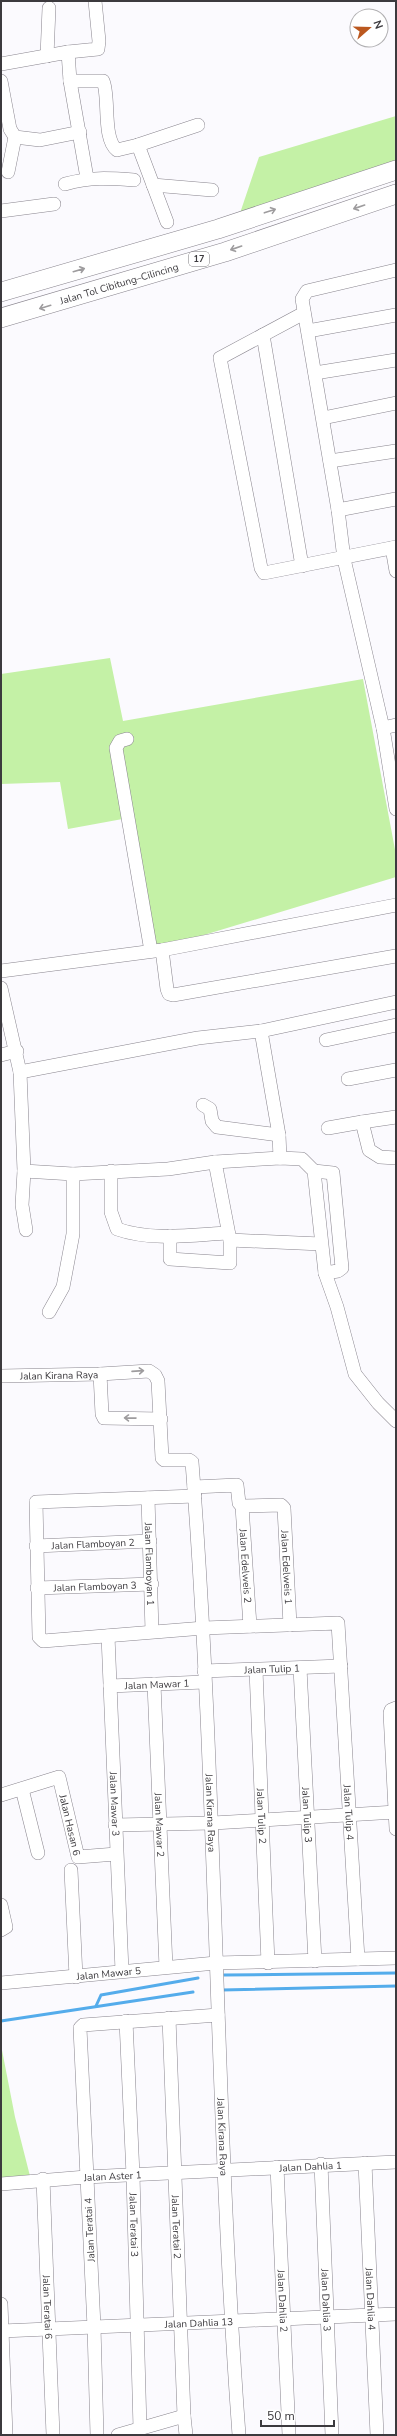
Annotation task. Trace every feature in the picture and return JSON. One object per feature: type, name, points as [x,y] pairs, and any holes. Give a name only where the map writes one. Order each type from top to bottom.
[{"type":"highway","name":"17","points":[[1,292],[218,229],[396,170]]},
{"type":"highway","name":"Jalan Tol Cibitung–Cilincing","points":[[1,318],[225,252],[396,194]]},
{"type":"street","points":[[1,64],[68,52],[98,49],[99,41],[95,1]]},
{"type":"street","points":[[47,56],[50,8]]},
{"type":"street","points":[[68,52],[70,81],[87,178]]},
{"type":"street","points":[[1,81],[10,129],[15,137],[8,172]]},
{"type":"street","points":[[70,81],[103,81],[107,120],[113,146],[117,150],[138,145],[198,125]]},
{"type":"street","points":[[15,137],[40,140],[80,132]]},
{"type":"street","points":[[138,145],[167,222]]},
{"type":"street","points":[[65,184],[87,178],[104,177],[134,180]]},
{"type":"street","points":[[153,185],[212,190]]},
{"type":"street","points":[[1,211],[54,204]]},
{"type":"street","points":[[396,270],[307,291],[302,299],[338,510],[344,559],[393,769],[396,809]]},
{"type":"street","points":[[304,313],[262,334],[220,358],[261,568],[264,573],[344,559],[394,548],[396,571]]},
{"type":"street","points":[[308,331],[396,315]]},
{"type":"street","points":[[262,334],[302,566]]},
{"type":"street","points":[[316,374],[396,360]]},
{"type":"street","points":[[323,418],[396,403]]},
{"type":"street","points":[[330,461],[396,452]]},
{"type":"street","points":[[338,510],[396,499]]},
{"type":"street","points":[[383,728],[396,725]]},
{"type":"street","points":[[127,739],[120,741],[116,748],[157,950],[169,994],[173,995],[396,956]]},
{"type":"street","points":[[1,971],[157,950],[396,905]]},
{"type":"street","points":[[1,988],[5,1023],[17,1051],[20,1072],[24,1171],[22,1205],[26,1230]]},
{"type":"street","points":[[20,1072],[198,1038],[261,1031],[396,1002]]},
{"type":"street","points":[[326,1040],[396,1025]]},
{"type":"street","points":[[261,1031],[279,1135],[280,1158]]},
{"type":"street","points":[[1,1055],[17,1051]]},
{"type":"street","points":[[348,1079],[396,1070]]},
{"type":"street","points":[[203,1105],[210,1109],[212,1121],[217,1126],[279,1135]]},
{"type":"street","points":[[328,1128],[396,1117]]},
{"type":"street","points":[[362,1122],[369,1150],[380,1157],[396,1158]]},
{"type":"street","points":[[24,1171],[73,1174],[168,1169],[215,1162],[280,1158],[302,1159],[314,1171],[333,1173],[342,1268],[338,1271],[325,1273]]},
{"type":"street","points":[[170,1236],[170,1259],[230,1263],[229,1237],[215,1162]]},
{"type":"street","points":[[111,1171],[111,1212],[117,1229],[130,1233],[170,1236],[229,1237],[321,1244]]},
{"type":"street","points":[[314,1171],[318,1220],[325,1273],[337,1307],[355,1374],[378,1403],[396,1421]]},
{"type":"street","points":[[49,1312],[63,1287],[73,1234],[73,1174]]},
{"type":"street","points":[[318,1220],[338,1219]]},
{"type":"street","points":[[100,1374],[149,1371],[155,1375],[158,1381],[161,1419]]},
{"type":"street","name":"Jalan Kirana Raya","points":[[1,1376],[100,1374],[102,1414],[104,1418],[161,1419],[162,1458],[164,1460],[191,1460],[204,1628],[204,1676],[213,1822],[216,1963],[224,2169],[231,2322],[239,2435]]},
{"type":"street","name":"Jalan Edelweis 2","points":[[194,1491],[237,1485],[239,1503],[242,1506],[250,1626]]},
{"type":"street","points":[[194,1491],[148,1498],[36,1501],[39,1637],[41,1640],[204,1628],[338,1623],[341,1666]]},
{"type":"street","name":"Jalan Flamboyan 1","points":[[148,1498],[152,1584],[152,1631]]},
{"type":"street","name":"Jalan Edelweis 1","points":[[242,1506],[282,1505],[285,1510],[290,1625]]},
{"type":"street","name":"Jalan Flamboyan 2","points":[[36,1546],[150,1541]]},
{"type":"street","name":"Jalan Flamboyan 3","points":[[38,1588],[152,1584]]},
{"type":"street","name":"Jalan Mawar 3","points":[[108,1636],[122,1971]]},
{"type":"street","name":"Jalan Tulip 1","points":[[204,1676],[256,1670],[341,1666]]},
{"type":"street","name":"Jalan Tulip 4","points":[[341,1666],[358,1959]]},
{"type":"street","name":"Jalan Tulip 3","points":[[300,1668],[315,1961]]},
{"type":"street","name":"Jalan Tulip 2","points":[[256,1670],[268,1963]]},
{"type":"street","name":"Jalan Mawar 1","points":[[110,1686],[154,1684],[204,1676]]},
{"type":"street","name":"Jalan Mawar 2","points":[[154,1684],[166,1966]]},
{"type":"street","points":[[395,1708],[390,1713],[396,1829]]},
{"type":"street","name":"Jalan Hasan 6","points":[[22,1788],[57,1777],[60,1779],[78,1857],[96,1857],[116,1854]]},
{"type":"street","points":[[1,1795],[22,1788],[38,1853]]},
{"type":"street","points":[[115,1825],[213,1822],[396,1812]]},
{"type":"street","points":[[70,1870],[76,1976]]},
{"type":"street","points":[[1,1905],[6,1927],[1,1930]]},
{"type":"street","name":"Jalan Mawar 5","points":[[1,1983],[166,1966],[216,1963],[268,1963],[396,1958]]},
{"type":"street","points":[[126,2021],[218,2015]]},
{"type":"street","name":"Jalan Teratai 2","points":[[169,2018],[184,2416],[186,2435]]},
{"type":"street","name":"Jalan Teratai 4","points":[[97,2435],[94,2327],[80,2028],[83,2025],[126,2021]]},
{"type":"street","name":"Jalan Teratai 3","points":[[126,2021],[134,2175],[140,2428]]},
{"type":"street","name":"Jalan Dahlia 1","points":[[224,2169],[396,2162]]},
{"type":"street","name":"Jalan Dahlia 4","points":[[365,2163],[373,2315],[377,2435]]},
{"type":"street","name":"Jalan Dahlia 3","points":[[321,2164],[332,2435]]},
{"type":"street","name":"Jalan Dahlia 2","points":[[277,2167],[285,2318],[289,2435]]},
{"type":"street","name":"Jalan Aster 1","points":[[1,2184],[43,2179],[224,2169]]},
{"type":"street","name":"Jalan Teratai 6","points":[[43,2179],[53,2435]]},
{"type":"street","points":[[1,2304],[6,2435]]},
{"type":"street","name":"Jalan Dahlia 13","points":[[2,2331],[396,2314]]},
{"type":"street","points":[[118,2435],[184,2416]]},
{"type":"green space","points":[[396,116],[396,170],[237,222],[259,157]]},
{"type":"green space","points":[[110,658],[123,721],[363,679],[396,855],[396,877],[151,951],[128,818],[68,829],[60,782],[1,784],[1,674]]},
{"type":"green space","points":[[1,2045],[15,2117],[31,2180],[1,2184]]},
{"type":"waterway","points":[[224,1975],[396,1973]]},
{"type":"waterway","points":[[96,2006],[101,1995],[198,1978]]},
{"type":"waterway","points":[[222,1990],[396,1986]]},
{"type":"waterway","points":[[1,2021],[193,1992]]}]
